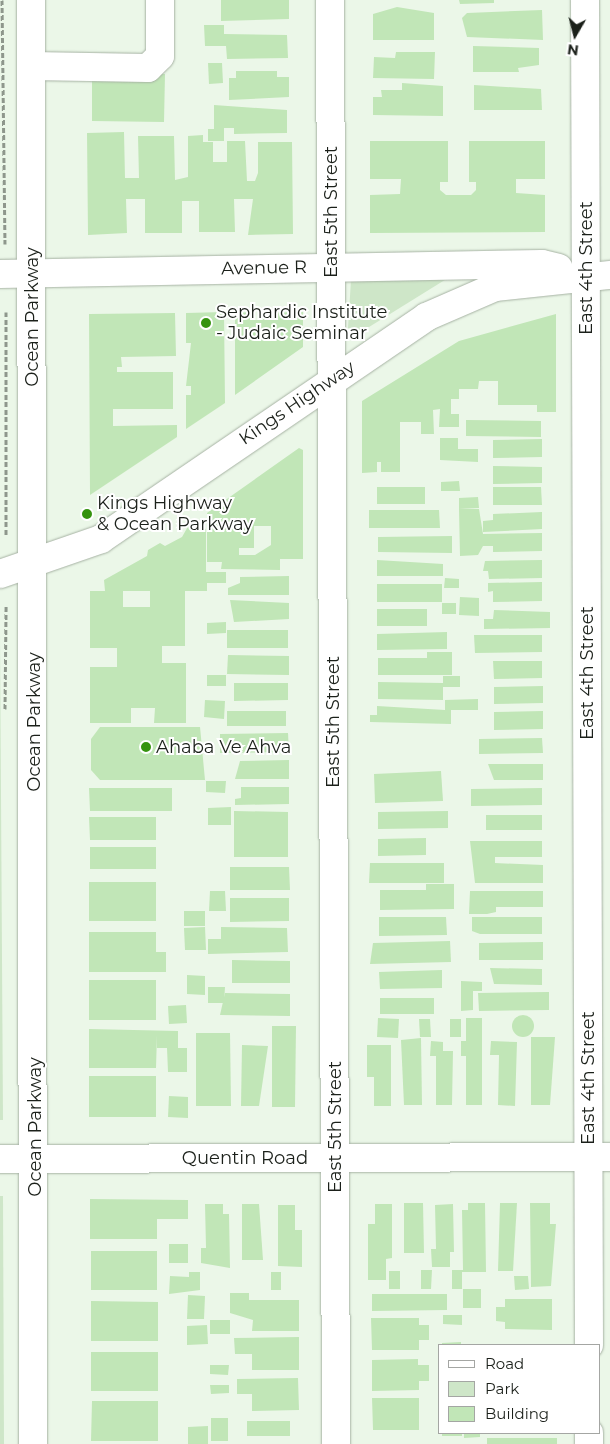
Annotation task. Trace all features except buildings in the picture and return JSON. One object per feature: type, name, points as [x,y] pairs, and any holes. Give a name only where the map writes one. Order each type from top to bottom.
[{"type":"street","name":"Ocean Parkway","points":[[31,0],[36,1159],[33,1444]]},
{"type":"street","points":[[31,66],[148,68],[160,56],[160,0]]},
{"type":"street","name":"East 5th Street","points":[[330,0],[336,1444]]},
{"type":"street","name":"East 4th Street","points":[[585,0],[598,275],[599,1157],[589,1344]]},
{"type":"street","name":"Avenue R","points":[[0,274],[542,264],[598,275]]},
{"type":"street","name":"Kings Highway","points":[[0,574],[34,564],[101,539],[332,378],[426,317],[495,287],[598,275]]},
{"type":"street","name":"Quentin Road","points":[[0,1159],[599,1157]]},
{"type":"path","points":[[2,0],[6,247]]},
{"type":"green space","points":[[448,278],[361,332],[348,328],[351,280]]},
{"type":"green space","points":[[0,631],[3,1120],[0,1120]]},
{"type":"green space","points":[[0,1196],[3,1196],[4,1444],[0,1444]]},
{"type":"place","name":"Sephardic Institute - Judaic Seminar","points":[[206,323]]},
{"type":"place","name":"Kings Highway & Ocean Parkway","points":[[87,514]]},
{"type":"place","name":"Ahaba Ve Ahva","points":[[146,747]]}]
